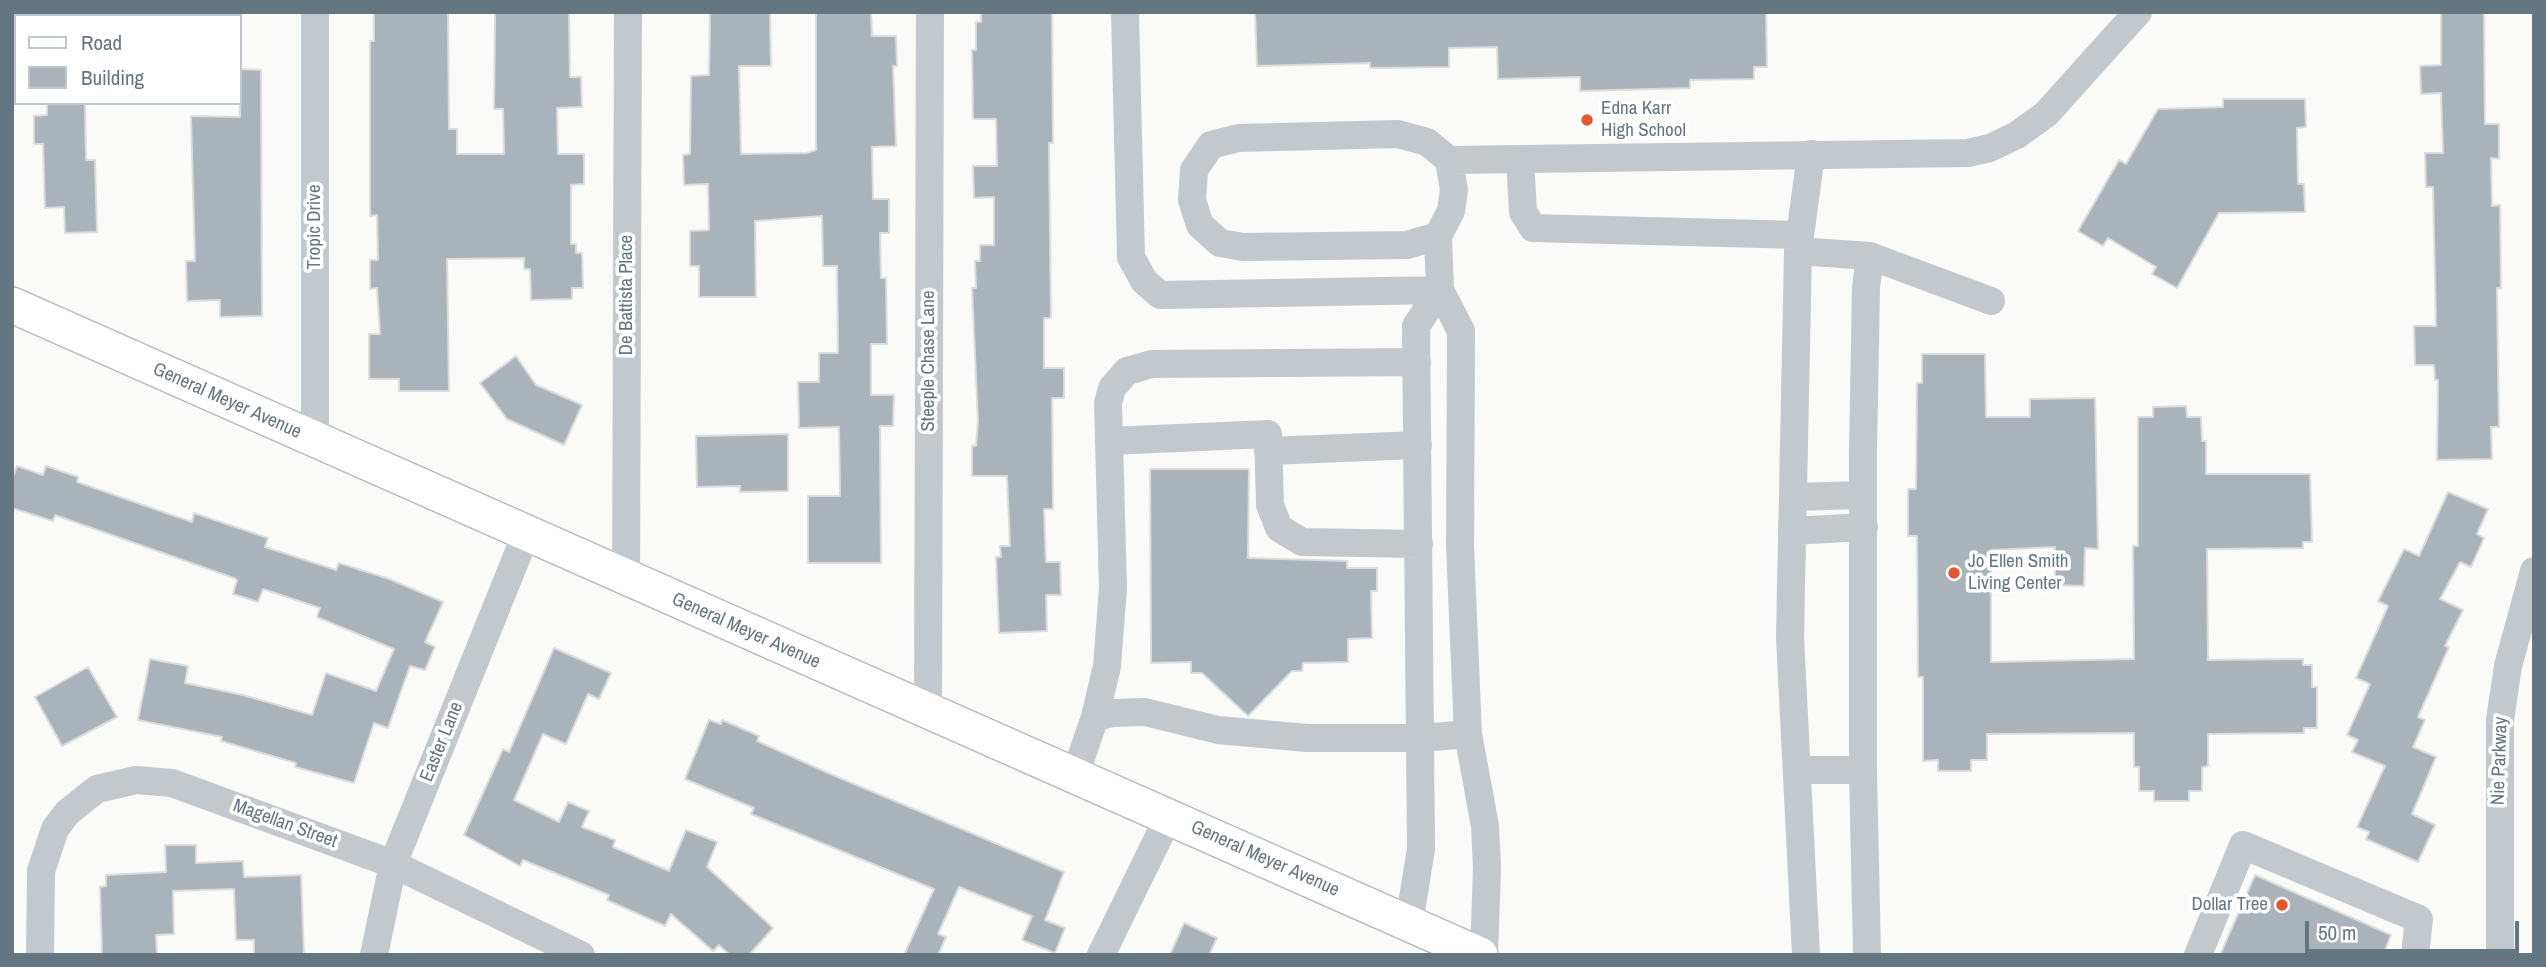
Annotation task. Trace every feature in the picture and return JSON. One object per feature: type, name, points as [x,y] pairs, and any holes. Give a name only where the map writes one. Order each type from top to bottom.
[{"type":"main road","name":"General Meyer Avenue","points":[[12,305],[1482,955]]},
{"type":"street","name":"Tropic Drive","points":[[315,12],[315,441]]},
{"type":"street","name":"De Battista Place","points":[[626,578],[628,12]]},
{"type":"street","name":"Steeple Chase Lane","points":[[928,710],[930,12]]},
{"type":"street","points":[[1125,12],[1131,257],[1144,281],[1160,295],[1440,290]]},
{"type":"street","points":[[1438,236],[1407,245],[1243,247],[1220,243],[1200,225],[1192,201],[1194,170],[1211,145],[1238,138],[1398,134],[1427,142],[1449,160],[1968,153],[1990,148],[2017,135],[2046,114],[2138,12]]},
{"type":"street","points":[[1806,955],[1790,636],[1799,243],[1811,154]]},
{"type":"street","points":[[1520,159],[1523,212],[1534,228],[1799,243],[1870,256],[1991,301]]},
{"type":"street","points":[[1449,160],[1454,190],[1451,211],[1438,236],[1440,290],[1461,331],[1460,546],[1468,733],[1485,826],[1487,868],[1482,955]]},
{"type":"street","points":[[1867,955],[1863,770],[1863,495],[1866,288],[1870,256]]},
{"type":"street","points":[[1409,923],[1421,849],[1416,326],[1440,290]]},
{"type":"street","points":[[1075,775],[1095,718],[1107,666],[1113,588],[1108,404],[1112,388],[1127,371],[1152,364],[1417,362]]},
{"type":"street","points":[[1268,451],[1418,440],[1461,434]]},
{"type":"street","points":[[1110,441],[1268,435],[1270,505],[1279,528],[1302,542],[1419,544]]},
{"type":"street","points":[[1793,498],[1863,495]]},
{"type":"street","points":[[1792,531],[1864,527]]},
{"type":"street","name":"Easter Lane","points":[[374,955],[393,864],[526,534]]},
{"type":"street","name":"Nie Parkway","points":[[2500,955],[2500,720],[2508,666],[2534,571]]},
{"type":"street","points":[[1095,718],[1112,713],[1145,712],[1218,730],[1307,738],[1422,738],[1468,733]]},
{"type":"street","points":[[1797,770],[1863,770]]},
{"type":"street","name":"Magellan Street","points":[[40,955],[40,871],[55,829],[67,813],[97,789],[136,780],[172,783],[393,864],[581,955]]},
{"type":"street","points":[[1101,955],[1169,816]]},
{"type":"street","points":[[2198,955],[2243,845],[2418,919],[2415,955]]},
{"type":"building","points":[[374,12],[448,12],[449,129],[457,129],[457,154],[504,154],[503,109],[494,109],[495,12],[569,12],[570,77],[581,77],[582,107],[557,108],[558,154],[584,154],[584,184],[571,185],[571,244],[576,244],[576,253],[582,253],[583,288],[572,288],[572,299],[531,300],[530,269],[524,269],[524,258],[447,259],[449,391],[399,391],[399,379],[369,379],[369,334],[380,334],[377,288],[370,289],[370,260],[378,260],[377,215],[370,216],[370,41],[374,41]]},
{"type":"building","points":[[710,12],[770,12],[771,66],[739,66],[741,154],[806,153],[816,150],[816,12],[871,12],[872,36],[896,36],[897,66],[893,66],[896,146],[872,147],[873,199],[889,199],[889,233],[880,233],[881,278],[886,278],[887,344],[871,344],[871,395],[894,395],[893,426],[880,426],[881,563],[808,563],[808,496],[840,496],[839,427],[799,428],[798,382],[819,382],[819,353],[838,353],[837,266],[823,266],[822,216],[755,221],[756,297],[699,297],[699,266],[690,266],[690,231],[709,230],[708,184],[684,185],[683,155],[690,154],[691,76],[709,75]]},
{"type":"building","points":[[981,12],[1052,12],[1053,143],[1049,143],[1051,318],[1044,318],[1044,368],[1064,368],[1064,398],[1052,398],[1053,509],[1044,509],[1046,562],[1060,562],[1061,595],[1046,595],[1047,631],[999,633],[996,557],[1001,557],[1000,546],[1010,546],[1007,476],[972,476],[972,446],[976,446],[978,421],[972,288],[976,288],[975,261],[980,261],[980,245],[994,245],[994,197],[974,198],[973,166],[997,166],[996,119],[973,119],[972,50],[976,50],[976,22],[981,22]]},
{"type":"building","points":[[1255,12],[1766,12],[1767,67],[1754,67],[1754,79],[1690,80],[1690,88],[1580,91],[1580,77],[1498,79],[1497,47],[1449,48],[1449,67],[1370,68],[1370,63],[1257,66]]},
{"type":"building","points":[[2441,12],[2484,12],[2485,124],[2499,124],[2499,159],[2491,158],[2492,206],[2500,205],[2501,288],[2497,288],[2499,427],[2491,427],[2492,459],[2437,460],[2438,380],[2435,380],[2434,365],[2415,365],[2414,326],[2436,326],[2433,187],[2426,187],[2425,153],[2443,153],[2441,93],[2421,94],[2420,66],[2441,65]]},
{"type":"building","points":[[242,69],[261,70],[262,316],[220,317],[220,300],[187,301],[186,261],[195,261],[191,116],[240,117]]},
{"type":"building","points":[[2223,99],[2305,99],[2306,127],[2297,128],[2298,184],[2304,184],[2305,212],[2219,213],[2177,288],[2152,274],[2156,267],[2108,238],[2103,246],[2078,231],[2119,160],[2126,164],[2158,109],[2223,107]]},
{"type":"building","points":[[47,105],[85,105],[86,160],[95,160],[97,232],[65,233],[64,207],[45,208],[43,144],[34,144],[34,116],[47,115]]},
{"type":"building","name":"Jo Ellen Smith Living Center","points":[[1922,354],[1985,354],[1986,417],[2030,417],[2030,399],[2095,398],[2098,549],[2085,548],[2084,586],[2055,585],[2055,547],[1991,550],[1991,662],[2134,659],[2133,546],[2138,546],[2138,417],[2153,417],[2153,407],[2186,406],[2187,417],[2201,417],[2202,441],[2206,441],[2206,474],[2310,474],[2312,542],[2303,542],[2303,548],[2207,549],[2208,660],[2303,659],[2303,665],[2312,665],[2312,687],[2317,687],[2317,728],[2304,728],[2304,733],[2208,734],[2208,766],[2202,767],[2202,791],[2189,791],[2189,801],[2154,801],[2154,791],[2139,791],[2139,767],[2134,767],[2134,733],[1987,734],[1987,760],[1971,760],[1971,771],[1938,771],[1938,760],[1923,761],[1923,677],[1918,677],[1917,536],[1908,536],[1908,489],[1916,489],[1917,383],[1922,383]]},
{"type":"building","points":[[516,356],[536,385],[582,405],[564,445],[507,419],[480,383]]},
{"type":"building","points":[[788,434],[788,491],[740,492],[740,486],[697,487],[696,436]]},
{"type":"building","points":[[17,466],[43,475],[46,466],[78,477],[77,482],[192,522],[194,513],[268,538],[265,547],[336,570],[339,563],[389,579],[443,602],[425,642],[435,647],[425,670],[410,666],[388,728],[374,723],[354,783],[295,767],[296,763],[221,741],[222,737],[138,720],[150,659],[188,666],[185,683],[243,695],[312,715],[326,673],[376,691],[394,649],[317,617],[320,608],[263,589],[258,602],[233,594],[237,580],[234,578],[55,515],[53,521],[12,508],[12,480]]},
{"type":"building","points":[[1150,469],[1249,469],[1248,558],[1347,561],[1347,568],[1377,568],[1377,591],[1371,591],[1372,638],[1348,639],[1348,662],[1303,663],[1302,671],[1292,671],[1248,716],[1202,673],[1191,673],[1191,662],[1151,663]]},
{"type":"building","points":[[2448,492],[2488,509],[2477,534],[2484,538],[2471,567],[2460,562],[2440,599],[2463,610],[2445,646],[2449,647],[2418,717],[2425,720],[2413,747],[2436,757],[2412,814],[2435,825],[2418,862],[2366,839],[2369,832],[2357,827],[2385,766],[2352,752],[2358,740],[2347,735],[2370,684],[2356,678],[2388,606],[2378,601],[2404,549],[2419,556]]},
{"type":"building","points":[[554,648],[611,673],[599,699],[588,694],[566,744],[543,734],[514,800],[559,822],[568,802],[589,811],[582,827],[615,840],[613,847],[669,871],[686,830],[717,842],[707,867],[773,928],[749,955],[730,955],[719,945],[713,951],[671,914],[665,926],[607,900],[609,895],[523,860],[520,866],[464,835],[503,749],[509,752]]},
{"type":"building","points":[[88,667],[117,717],[62,746],[35,697]]},
{"type":"building","points":[[709,720],[721,724],[722,720],[759,736],[757,741],[828,773],[1064,872],[1045,920],[1065,928],[1055,953],[1022,940],[1032,916],[959,887],[938,934],[946,937],[938,955],[904,955],[934,889],[751,814],[754,808],[685,779]]},
{"type":"building","points":[[165,845],[196,845],[196,863],[243,861],[244,877],[301,875],[304,955],[254,955],[254,940],[236,940],[234,889],[173,891],[174,934],[156,935],[157,955],[102,955],[100,887],[106,886],[106,875],[166,872]]},
{"type":"building","name":"Dollar Tree","points":[[2255,875],[2391,935],[2383,955],[2220,955]]},
{"type":"building","points":[[1184,923],[1217,938],[1209,955],[1170,955]]},
{"type":"place","name":"Edna Karr High School","points":[[1587,120]]},
{"type":"place","name":"Jo Ellen Smith Living Center","points":[[1954,573]]},
{"type":"place","name":"Dollar Tree","points":[[2282,905]]}]
